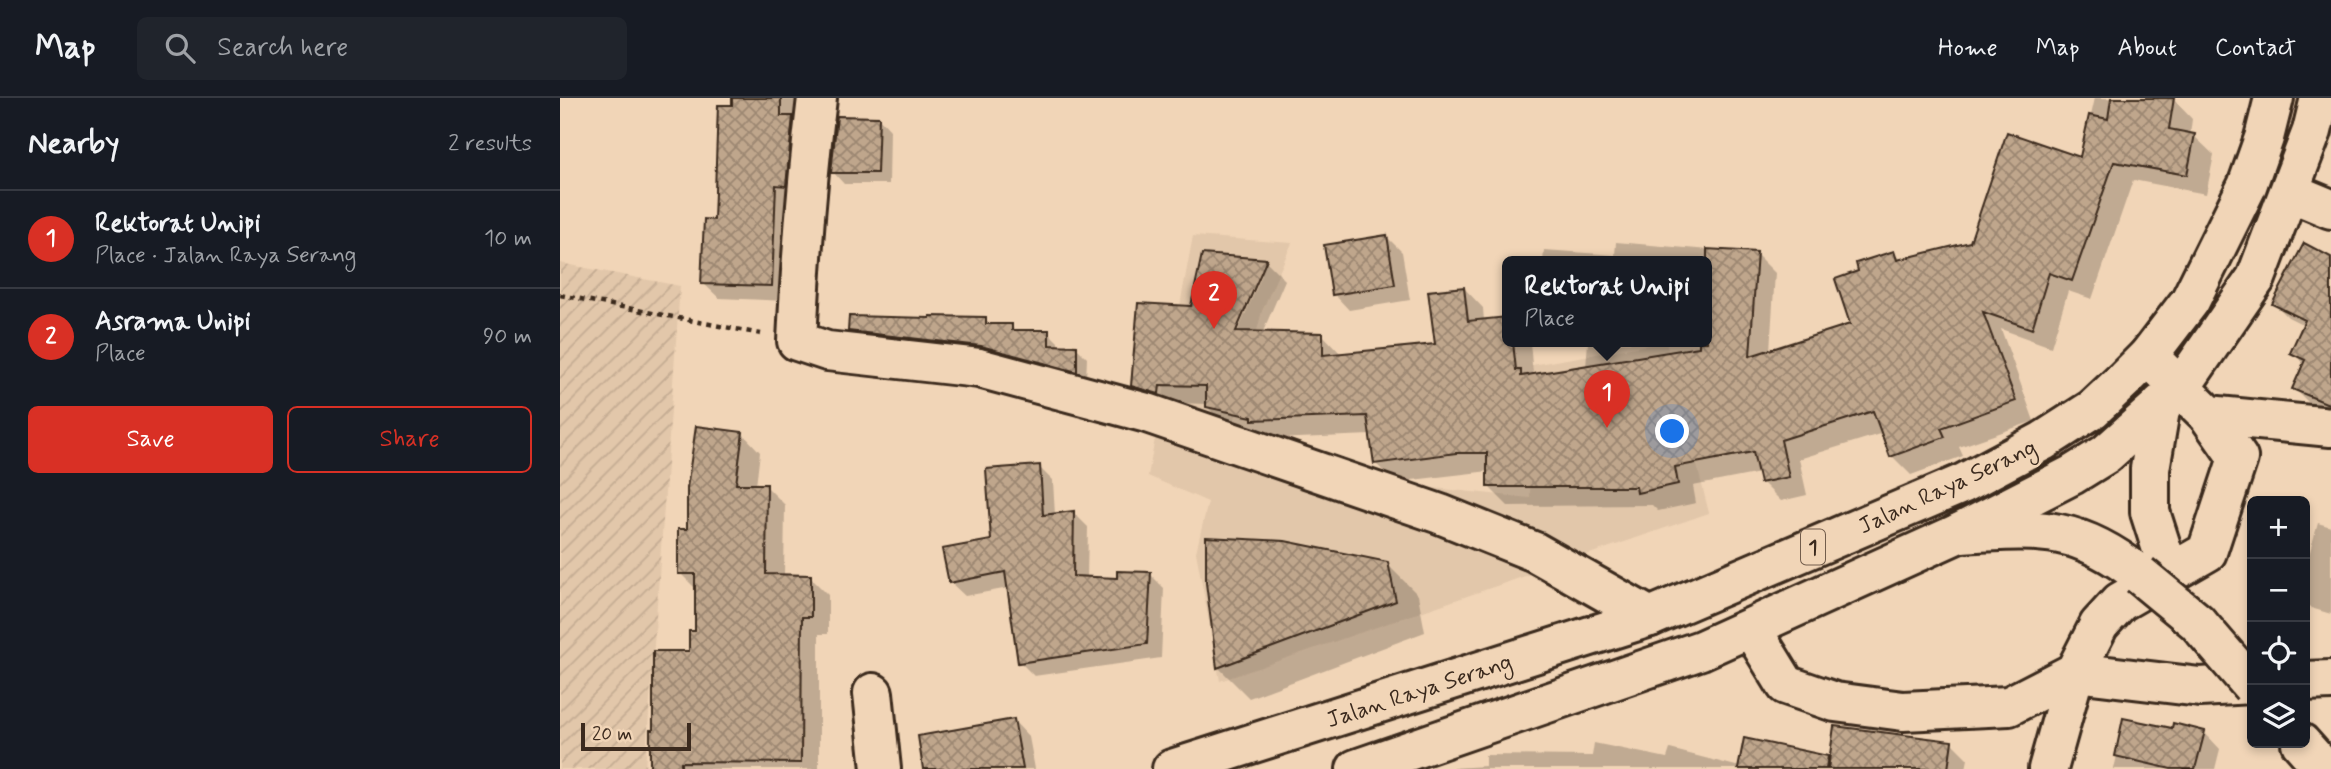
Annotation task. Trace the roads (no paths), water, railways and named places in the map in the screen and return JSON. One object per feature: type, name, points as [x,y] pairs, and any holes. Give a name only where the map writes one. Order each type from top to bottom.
[{"type":"main road","points":[[817,98],[809,166],[797,341],[827,351],[979,368],[1147,413],[1464,523],[1535,552],[1650,617]]},
{"type":"main road","name":"Jalan Raya Serang","points":[[1172,769],[1650,617],[1964,483],[2043,441],[2093,409],[2148,356],[2190,300],[2247,186],[2264,138],[2274,98]]},
{"type":"main road","name":"Jalan Raya Serang","points":[[1356,769],[1701,650],[1959,533],[2072,475],[2106,454],[2171,396],[2256,278],[2312,131],[2320,98]]},
{"type":"main road","points":[[2290,192],[2331,209]]},
{"type":"main road","points":[[2148,356],[2171,396],[2208,415],[2331,427]]},
{"type":"main road","points":[[2171,396],[2150,469],[2152,567],[2247,679]]},
{"type":"main road","points":[[2048,769],[2075,672],[2099,625],[2120,602],[2207,552],[2238,458],[2208,415]]},
{"type":"main road","points":[[1959,533],[2034,529],[2081,538],[2125,563],[2152,567]]},
{"type":"main road","points":[[1751,628],[1786,685],[1835,702],[1903,712],[2009,706],[2075,672],[2200,687],[2247,685]]},
{"type":"main road","points":[[2310,681],[2331,680]]},
{"type":"main road","points":[[873,693],[881,769]]},
{"type":"main road","points":[[2305,748],[2324,769]]},
{"type":"place","name":"Asrama Unipi","points":[[1214,329]]},
{"type":"place","name":"Rektorat Unipi","points":[[1607,428]]}]
